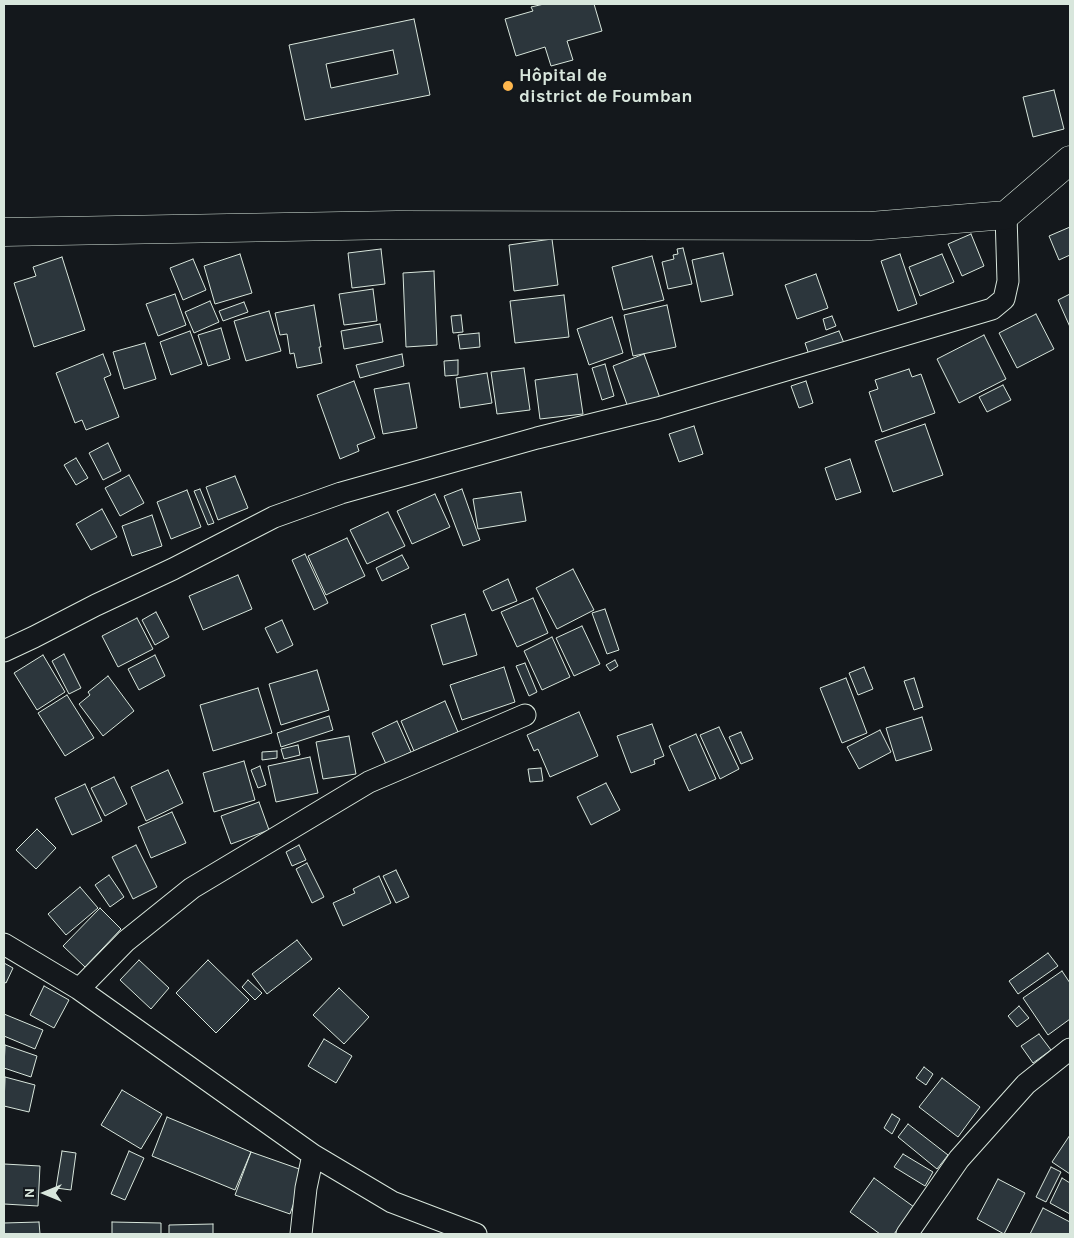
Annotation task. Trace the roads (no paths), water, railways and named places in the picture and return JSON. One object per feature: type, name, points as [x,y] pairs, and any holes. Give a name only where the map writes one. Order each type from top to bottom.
[{"type":"street","points":[[4,232],[397,225],[870,226],[1006,215],[1070,160]]},
{"type":"street","points":[[4,651],[34,638],[96,605],[173,569],[274,517],[341,493],[536,438],[658,408],[992,309],[1004,299],[1008,280],[1006,215]]},
{"type":"street","points":[[79,989],[126,941],[192,888],[369,782],[525,715]]},
{"type":"street","points":[[4,944],[79,989],[313,1155],[392,1202],[476,1234]]},
{"type":"street","points":[[907,1234],[959,1159],[1026,1084],[1070,1049]]},
{"type":"street","points":[[301,1234],[306,1188],[313,1155]]},
{"type":"place","name":"Hôpital de district de Foumban","points":[[508,86]]}]
